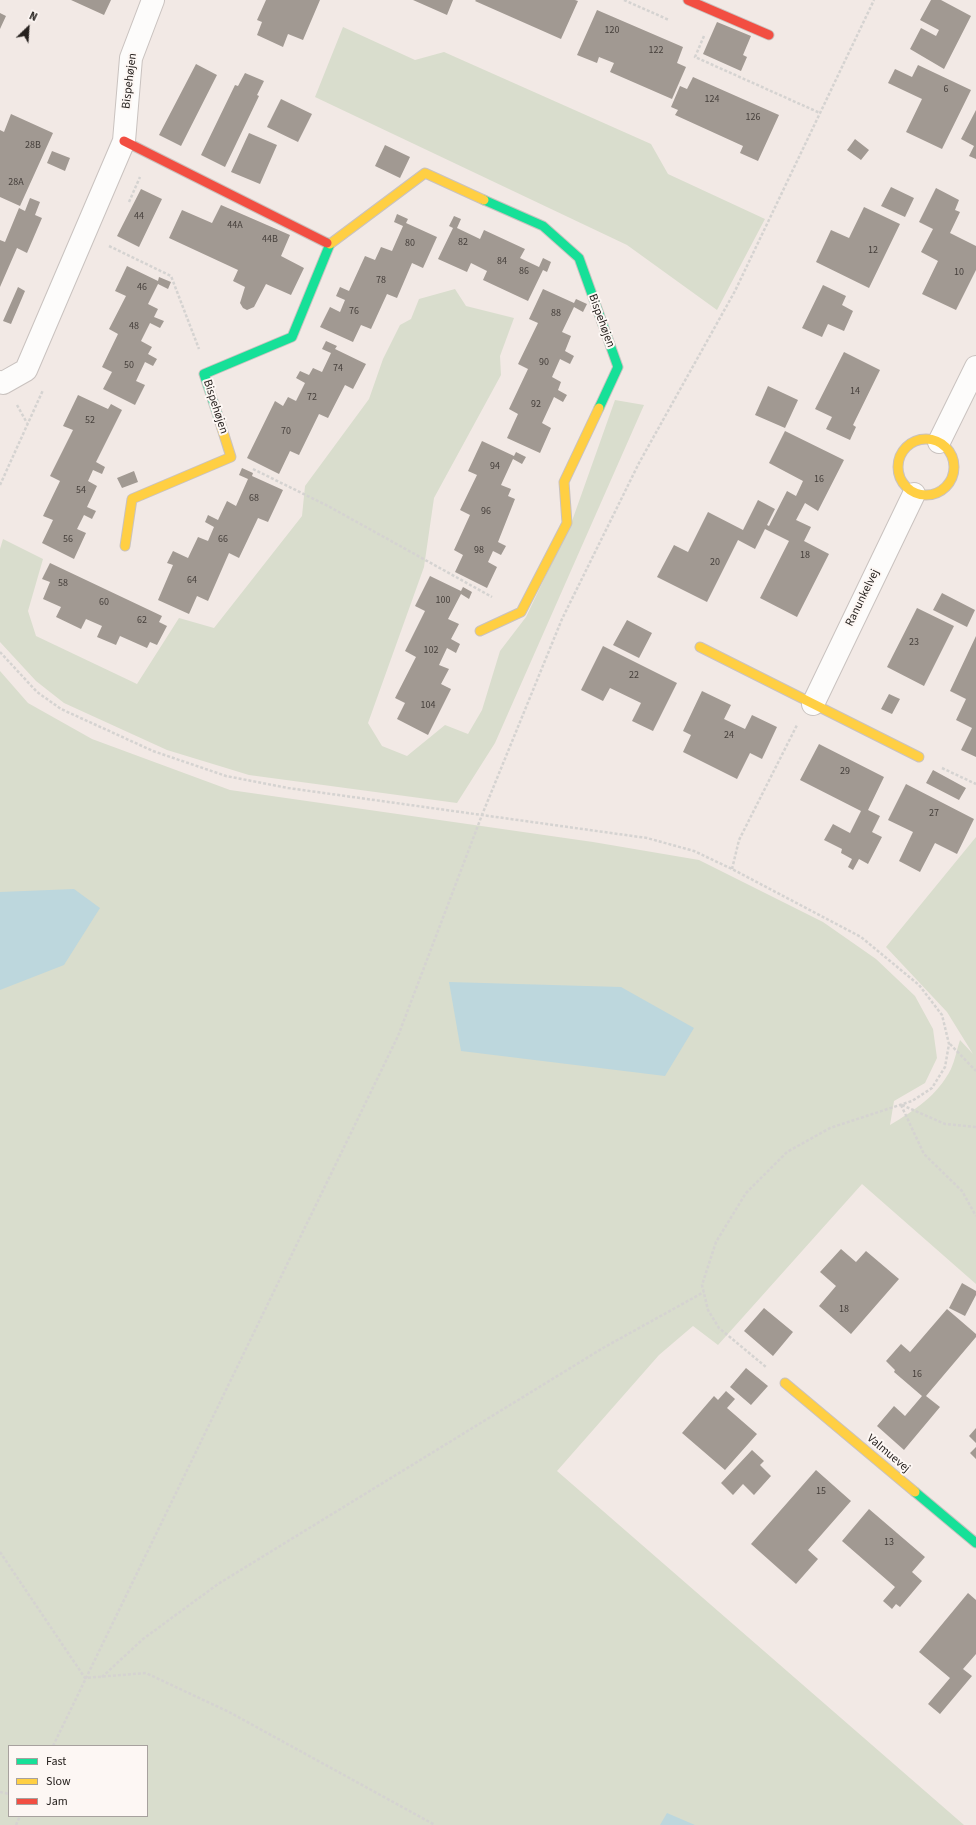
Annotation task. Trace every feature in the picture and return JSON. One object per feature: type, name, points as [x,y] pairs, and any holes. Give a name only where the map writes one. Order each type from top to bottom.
[{"type":"street","name":"Bispehøjen","points":[[0,382],[3,383],[26,370],[124,141],[131,58],[153,0]]},
{"type":"street","points":[[688,0],[769,36]]},
{"type":"street","points":[[124,141],[330,244]]},
{"type":"street","name":"Bispehøjen","points":[[231,457],[204,374],[292,337],[330,244],[425,173],[543,226],[579,258],[618,367],[564,482],[567,523],[521,612]]},
{"type":"street","points":[[939,442],[971,390],[976,367]]},
{"type":"street","points":[[930,439],[939,442],[947,448],[952,455],[954,475],[950,484],[939,493],[924,496],[914,494],[904,485],[898,473],[900,455],[912,442],[930,439]]},
{"type":"street","points":[[125,546],[132,499],[231,457]]},
{"type":"street","name":"Ranunkelvej","points":[[813,704],[914,494]]},
{"type":"street","points":[[480,631],[521,612]]},
{"type":"street","points":[[700,647],[919,757]]},
{"type":"street","name":"Valmuevej","points":[[785,1383],[976,1543]]},
{"type":"path","points":[[624,0],[675,22]]},
{"type":"path","points":[[53,1745],[398,1036],[482,816],[562,619],[639,463],[735,291],[874,0]]},
{"type":"path","points":[[714,12],[695,57],[820,113]]},
{"type":"path","points":[[697,32],[704,35]]},
{"type":"path","points":[[109,246],[171,276],[208,372]]},
{"type":"path","points":[[231,457],[328,506],[521,612]]},
{"type":"path","points":[[0,652],[37,692],[61,709],[153,751],[226,776],[288,788],[647,838],[694,851],[732,869],[861,937],[919,986],[942,1015],[949,1044],[945,1067],[932,1088],[912,1101],[830,1128],[787,1152],[746,1193],[716,1242],[702,1285],[708,1310],[719,1328],[785,1383]]},
{"type":"path","points":[[732,869],[739,840],[804,711],[813,704]]},
{"type":"path","points":[[919,757],[976,784]]},
{"type":"path","points":[[949,1044],[976,1071]]},
{"type":"path","points":[[901,1105],[946,1124],[976,1127]]},
{"type":"path","points":[[901,1105],[924,1154],[962,1191],[976,1216]]},
{"type":"path","points":[[102,1677],[143,1639],[218,1584],[603,1348],[704,1292]]},
{"type":"path","points":[[0,1552],[85,1678]]},
{"type":"path","points":[[85,1678],[146,1673],[229,1712],[435,1825]]},
{"type":"green space","points":[[343,27],[415,60],[444,52],[651,144],[668,174],[765,219],[717,310],[627,245],[315,97]]},
{"type":"green space","points":[[455,289],[466,306],[514,318],[500,356],[501,375],[434,498],[424,567],[368,723],[382,746],[407,756],[445,725],[468,734],[482,710],[500,651],[526,617],[572,521],[615,400],[644,405],[495,743],[457,803],[249,775],[167,750],[64,703],[36,681],[0,642],[0,549],[3,539],[43,559],[28,611],[36,636],[137,684],[179,618],[214,628],[302,516],[305,486],[369,399],[383,359],[400,325],[411,319],[419,299]]},
{"type":"green space","points":[[0,671],[28,703],[92,739],[230,790],[593,842],[699,860],[823,922],[876,959],[915,996],[933,1029],[937,1058],[925,1083],[894,1101],[890,1125],[925,1102],[939,1087],[951,1069],[960,1040],[973,1054],[947,1012],[886,947],[976,837],[976,1284],[862,1184],[718,1345],[693,1326],[659,1355],[557,1471],[964,1825],[0,1825]]},
{"type":"water","points":[[74,889],[100,908],[64,965],[0,990],[0,892]]},
{"type":"water","points":[[449,982],[621,987],[694,1028],[665,1076],[461,1051]]},
{"type":"water","points":[[667,1813],[695,1825],[660,1825]]},
{"type":"building","points":[[71,0],[111,0],[104,15]]},
{"type":"building","points":[[266,0],[320,0],[303,40],[288,34],[283,47],[257,35],[262,22],[257,20]]},
{"type":"building","points":[[413,0],[453,0],[447,15]]},
{"type":"building","points":[[931,0],[941,0],[971,16],[944,69],[910,49],[921,28],[936,36],[939,30],[920,20]]},
{"type":"building","points":[[475,1],[578,1],[561,39]]},
{"type":"building","points":[[597,10],[683,47],[677,63],[686,67],[672,99],[610,72],[614,63],[599,57],[597,63],[577,55]]},
{"type":"building","points":[[0,13],[6,16],[0,29]]},
{"type":"building","points":[[717,22],[751,36],[743,55],[747,57],[741,71],[703,54]]},
{"type":"building","points":[[196,64],[217,75],[181,146],[159,135]]},
{"type":"building","points":[[918,65],[971,90],[942,149],[906,132],[922,99],[888,83],[895,69],[912,77]]},
{"type":"building","points":[[245,73],[264,81],[257,95],[259,96],[225,167],[201,155],[235,85],[238,86]]},
{"type":"building","points":[[693,77],[779,115],[758,161],[740,153],[743,146],[675,115],[678,110],[671,107],[680,86],[687,89]]},
{"type":"building","points":[[281,99],[312,114],[298,142],[267,127]]},
{"type":"building","points":[[976,110],[976,159],[969,156],[974,146],[961,139]]},
{"type":"building","points":[[11,114],[53,133],[20,206],[0,197],[0,130],[4,132]]},
{"type":"building","points":[[249,133],[277,145],[260,184],[231,172]]},
{"type":"building","points":[[855,139],[869,150],[861,160],[847,150]]},
{"type":"building","points":[[385,145],[410,157],[400,178],[375,166]]},
{"type":"building","points":[[52,151],[70,158],[65,171],[47,163]]},
{"type":"building","points":[[891,187],[914,198],[905,217],[881,206]]},
{"type":"building","points":[[936,188],[959,200],[955,210],[960,212],[950,233],[976,246],[976,270],[956,310],[922,294],[938,261],[921,252],[933,229],[919,222]]},
{"type":"building","points":[[141,189],[162,199],[139,247],[117,236]]},
{"type":"building","points":[[30,198],[40,202],[35,215],[42,218],[27,253],[17,248],[0,287],[0,240],[5,242],[19,208],[25,211]]},
{"type":"building","points":[[221,205],[290,235],[281,256],[304,268],[291,295],[266,284],[254,307],[247,310],[243,308],[240,303],[245,287],[233,281],[238,270],[169,238],[182,210],[212,223]]},
{"type":"building","points":[[864,207],[900,224],[869,288],[816,262],[831,230],[849,238]]},
{"type":"building","points":[[397,214],[408,219],[406,223],[437,237],[423,268],[412,263],[397,298],[387,294],[371,329],[361,325],[353,342],[320,327],[330,307],[340,312],[345,300],[336,296],[340,287],[349,291],[365,256],[375,260],[381,247],[392,251],[403,226],[394,222]]},
{"type":"building","points":[[454,216],[461,219],[457,228],[480,239],[484,230],[525,249],[520,258],[539,267],[543,258],[551,262],[547,272],[543,270],[528,301],[483,280],[487,271],[471,263],[467,272],[438,259],[453,228],[449,226]]},
{"type":"building","points":[[127,266],[158,281],[159,277],[171,282],[168,289],[158,284],[148,304],[158,309],[154,317],[164,321],[160,328],[150,323],[141,341],[152,347],[148,354],[157,359],[153,366],[145,362],[136,381],[145,385],[135,405],[103,389],[112,372],[102,367],[118,334],[109,329],[126,296],[115,291]]},
{"type":"building","points":[[823,285],[846,296],[842,305],[853,311],[844,331],[828,324],[822,337],[802,328]]},
{"type":"building","points":[[18,287],[25,291],[11,324],[3,321]]},
{"type":"building","points":[[543,289],[574,303],[576,299],[587,304],[583,312],[574,307],[562,332],[571,336],[565,351],[574,356],[570,364],[560,359],[552,377],[561,382],[558,390],[567,395],[563,402],[554,397],[542,423],[551,428],[540,453],[507,438],[518,414],[509,409],[528,369],[518,364],[538,323],[529,319]]},
{"type":"building","points":[[326,341],[337,346],[335,349],[366,364],[353,389],[345,385],[328,418],[319,414],[299,455],[290,451],[279,474],[247,458],[275,401],[283,406],[288,397],[296,401],[305,383],[296,378],[300,371],[309,375],[313,368],[322,372],[331,353],[322,349]]},
{"type":"building","points":[[844,352],[880,370],[853,425],[856,427],[850,440],[826,429],[832,417],[815,409]]},
{"type":"building","points":[[768,386],[798,400],[785,428],[755,415]]},
{"type":"building","points":[[78,395],[108,409],[111,404],[122,410],[96,462],[105,467],[102,474],[93,470],[88,481],[97,486],[87,507],[96,511],[92,519],[84,515],[77,529],[86,533],[74,559],[42,543],[53,520],[43,516],[60,481],[50,476],[73,430],[63,426]]},
{"type":"building","points":[[785,431],[844,460],[818,511],[805,503],[796,520],[811,527],[804,541],[829,554],[797,617],[760,598],[789,541],[765,529],[755,549],[738,540],[707,602],[657,577],[674,545],[688,552],[708,512],[743,530],[758,500],[775,509],[767,525],[769,526],[787,491],[796,496],[803,481],[769,463]]},
{"type":"building","points":[[482,441],[514,456],[516,452],[526,457],[522,464],[513,459],[501,485],[511,489],[508,496],[515,499],[498,542],[506,546],[501,555],[493,551],[488,562],[497,567],[487,588],[455,572],[463,555],[454,550],[470,515],[460,510],[477,475],[468,471]]},
{"type":"building","points":[[242,468],[253,473],[252,476],[283,490],[268,522],[258,518],[239,558],[229,553],[208,601],[197,596],[189,614],[158,600],[173,565],[167,563],[173,551],[188,558],[198,537],[208,541],[214,527],[205,522],[208,515],[218,520],[227,501],[236,506],[248,479],[239,475]]},
{"type":"building","points":[[134,471],[138,482],[122,488],[117,478]]},
{"type":"building","points":[[50,563],[162,616],[159,622],[167,626],[157,645],[150,642],[147,648],[120,636],[116,645],[97,637],[102,626],[86,619],[81,629],[56,617],[61,607],[43,599],[50,582],[42,579]]},
{"type":"building","points":[[430,576],[461,591],[463,587],[472,592],[469,599],[461,594],[448,619],[459,624],[451,639],[460,644],[456,653],[447,648],[439,665],[449,669],[441,684],[451,689],[428,735],[397,719],[405,703],[395,698],[416,657],[405,651],[425,611],[415,606]]},
{"type":"building","points":[[942,593],[975,610],[967,627],[933,610]]},
{"type":"building","points":[[917,608],[954,626],[924,686],[887,667]]},
{"type":"building","points":[[627,620],[652,633],[639,658],[613,645]]},
{"type":"building","points":[[976,636],[976,757],[961,750],[972,728],[956,720],[966,699],[950,691]]},
{"type":"building","points":[[603,646],[677,683],[653,731],[632,721],[641,703],[610,688],[603,701],[581,690]]},
{"type":"building","points":[[702,691],[731,705],[724,719],[745,729],[752,715],[777,727],[762,759],[750,753],[737,779],[683,752],[691,735],[683,731]]},
{"type":"building","points":[[889,694],[900,699],[892,714],[881,709]]},
{"type":"building","points":[[819,744],[884,777],[868,810],[880,816],[872,832],[882,837],[868,864],[859,859],[853,870],[848,867],[852,859],[841,853],[842,849],[824,840],[833,824],[850,833],[861,811],[800,780]]},
{"type":"building","points":[[933,770],[966,788],[959,800],[926,783]]},
{"type":"building","points":[[906,784],[974,819],[957,854],[935,843],[920,872],[899,861],[913,832],[888,820]]},
{"type":"building","points":[[841,1249],[856,1262],[866,1251],[899,1279],[851,1334],[819,1306],[836,1286],[820,1272]]},
{"type":"building","points":[[962,1283],[976,1291],[976,1295],[965,1316],[949,1308]]},
{"type":"building","points":[[764,1308],[793,1332],[773,1356],[744,1331]]},
{"type":"building","points":[[947,1309],[976,1334],[976,1337],[926,1396],[940,1407],[904,1450],[877,1426],[894,1406],[905,1416],[922,1396],[894,1372],[895,1370],[886,1361],[901,1344],[910,1352]]},
{"type":"building","points":[[746,1368],[768,1386],[751,1405],[730,1387]]},
{"type":"building","points":[[726,1391],[735,1399],[727,1408],[757,1434],[725,1470],[682,1433],[714,1396],[718,1400]]},
{"type":"building","points":[[976,1428],[976,1443],[969,1436]]},
{"type":"building","points":[[976,1447],[976,1459],[970,1453]]},
{"type":"building","points":[[752,1450],[764,1461],[760,1465],[771,1476],[754,1495],[743,1484],[733,1495],[721,1483]]},
{"type":"building","points":[[816,1470],[851,1501],[808,1550],[818,1559],[796,1584],[751,1544]]},
{"type":"building","points":[[869,1509],[925,1557],[912,1572],[922,1581],[900,1607],[896,1604],[892,1609],[883,1601],[895,1587],[842,1541]]},
{"type":"building","points":[[968,1593],[976,1600],[976,1654],[963,1669],[972,1676],[940,1714],[928,1704],[950,1678],[919,1652]]},
{"type":"traffic: fast","points":[[484,200],[543,226],[579,258],[618,367],[599,408]]},
{"type":"traffic: fast","points":[[219,419],[204,374],[292,337],[330,244],[327,243]]},
{"type":"traffic: fast","points":[[915,1492],[976,1543]]},
{"type":"traffic: slow","points":[[330,244],[425,173],[484,200]]},
{"type":"traffic: slow","points":[[480,631],[521,612],[567,523],[564,482],[599,408]]},
{"type":"traffic: slow","points":[[125,546],[132,499],[231,457],[219,419]]},
{"type":"traffic: slow","points":[[920,439],[932,439],[942,443],[950,451],[954,461],[954,467],[954,473],[950,483],[942,491],[932,495],[920,495],[910,491],[902,483],[898,473],[898,461],[902,451],[910,443],[920,439]]},
{"type":"traffic: slow","points":[[700,647],[919,757]]},
{"type":"traffic: slow","points":[[785,1383],[915,1492]]},
{"type":"traffic: jam","points":[[688,0],[769,35]]},
{"type":"traffic: jam","points":[[124,141],[327,243]]}]
